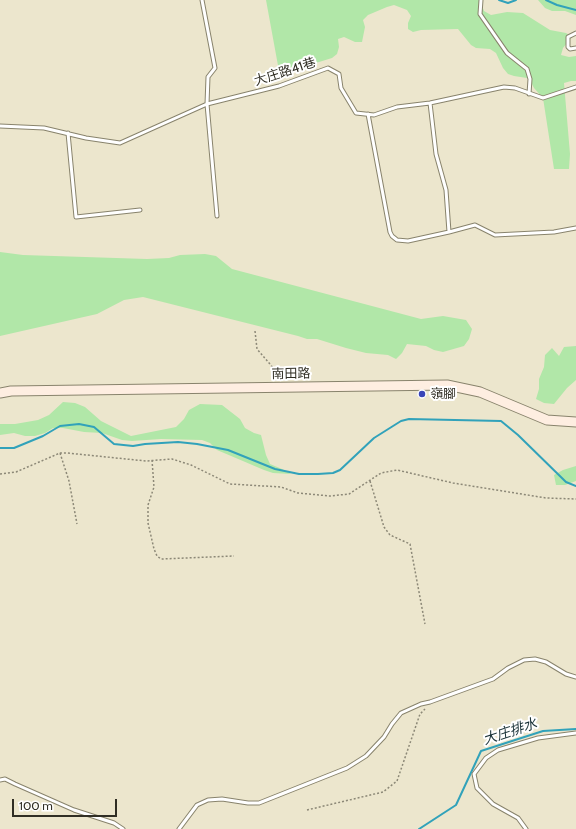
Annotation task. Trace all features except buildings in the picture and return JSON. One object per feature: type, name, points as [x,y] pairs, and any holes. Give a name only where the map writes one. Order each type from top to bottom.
[{"type":"main road","name":"南田路","points":[[0,393],[19,391],[447,385],[480,392],[548,420],[576,422]]},
{"type":"lane","points":[[202,0],[215,68],[208,77],[207,104],[217,216]]},
{"type":"lane","points":[[481,0],[480,14],[507,53],[527,69],[530,79],[529,94]]},
{"type":"lane","points":[[576,33],[568,37],[568,46],[570,49],[576,48]]},
{"type":"lane","name":"大庄路41巷","points":[[0,126],[44,128],[120,143],[207,104],[279,86],[328,68],[338,74],[341,88],[356,113],[368,114]]},
{"type":"lane","points":[[576,87],[543,98],[514,88],[504,87],[430,103],[396,107],[374,115],[368,114],[390,232],[397,240],[408,241],[475,225],[495,235],[554,232],[576,228]]},
{"type":"lane","points":[[430,103],[436,154],[446,190],[449,232]]},
{"type":"lane","points":[[68,133],[76,217],[140,210]]},
{"type":"lane","points":[[179,829],[197,805],[208,800],[222,798],[248,803],[259,803],[347,768],[366,756],[384,737],[401,713],[421,704],[493,679],[508,668],[524,660],[535,659],[546,662],[566,674],[576,677]]},
{"type":"lane","points":[[526,829],[518,818],[493,804],[477,788],[474,774],[486,758],[498,750],[538,738],[576,733]]},
{"type":"lane","points":[[0,780],[5,779],[74,810],[114,823],[123,829]]},
{"type":"path","points":[[255,331],[257,349],[276,370],[285,387]]},
{"type":"path","points":[[60,453],[69,481],[77,524]]},
{"type":"path","points":[[0,474],[16,472],[60,453],[67,453],[146,461],[172,459],[191,465],[230,484],[281,487],[298,493],[330,496],[349,494],[381,473],[397,470],[453,483],[546,498],[576,499]]},
{"type":"path","points":[[152,460],[154,487],[148,505],[148,523],[154,549],[158,556],[161,559],[234,556]]},
{"type":"path","points":[[370,481],[384,527],[390,535],[410,544],[425,624]]},
{"type":"path","points":[[307,810],[383,792],[396,781],[420,714],[430,702]]},
{"type":"green space","points":[[266,0],[480,0],[484,11],[491,15],[507,12],[523,13],[550,30],[566,33],[572,37],[563,48],[561,55],[569,57],[576,56],[576,81],[564,83],[570,154],[569,169],[554,169],[543,98],[531,82],[527,78],[508,74],[503,68],[496,53],[490,49],[476,48],[471,45],[458,29],[421,30],[413,32],[408,29],[408,23],[411,16],[407,10],[394,5],[368,15],[363,20],[365,27],[362,42],[355,42],[344,37],[338,39],[339,47],[337,54],[332,58],[306,66],[292,67],[279,71]]},
{"type":"green space","points":[[538,0],[576,0],[576,15],[565,11],[552,11],[545,8]]},
{"type":"green space","points":[[0,252],[23,255],[147,259],[205,254],[216,256],[232,269],[421,319],[443,316],[466,320],[472,329],[469,339],[464,346],[443,352],[426,346],[407,344],[402,353],[396,359],[388,355],[366,353],[317,339],[307,339],[143,297],[124,300],[97,314],[0,336]]},
{"type":"green space","points":[[576,346],[576,380],[567,388],[554,404],[544,403],[536,399],[539,389],[539,379],[544,367],[545,355],[552,348],[559,356],[564,347]]},
{"type":"green space","points":[[63,402],[75,403],[85,407],[101,421],[131,436],[176,427],[184,419],[189,410],[200,404],[222,405],[240,419],[245,428],[261,435],[270,464],[291,474],[273,473],[264,470],[217,450],[210,443],[202,440],[161,439],[132,441],[122,440],[102,433],[84,432],[63,428],[53,428],[45,433],[35,436],[25,436],[14,433],[0,435],[0,424],[15,424],[38,420],[49,415]]},
{"type":"green space","points":[[576,466],[576,481],[565,485],[556,485],[554,475],[563,470]]},
{"type":"waterway","points":[[499,0],[508,3],[516,0]]},
{"type":"waterway","points":[[546,0],[557,5],[576,10]]},
{"type":"waterway","points":[[0,448],[14,448],[43,436],[60,426],[79,424],[94,427],[114,444],[133,446],[178,442],[197,444],[228,450],[275,469],[299,474],[318,474],[333,473],[340,470],[374,438],[401,421],[409,419],[501,421],[518,435],[566,482],[576,486]]},
{"type":"waterway","name":"大庄排水","points":[[419,829],[456,805],[481,751],[543,731],[576,729]]},
{"type":"place","name":"嶺腳","points":[[422,394]]}]
